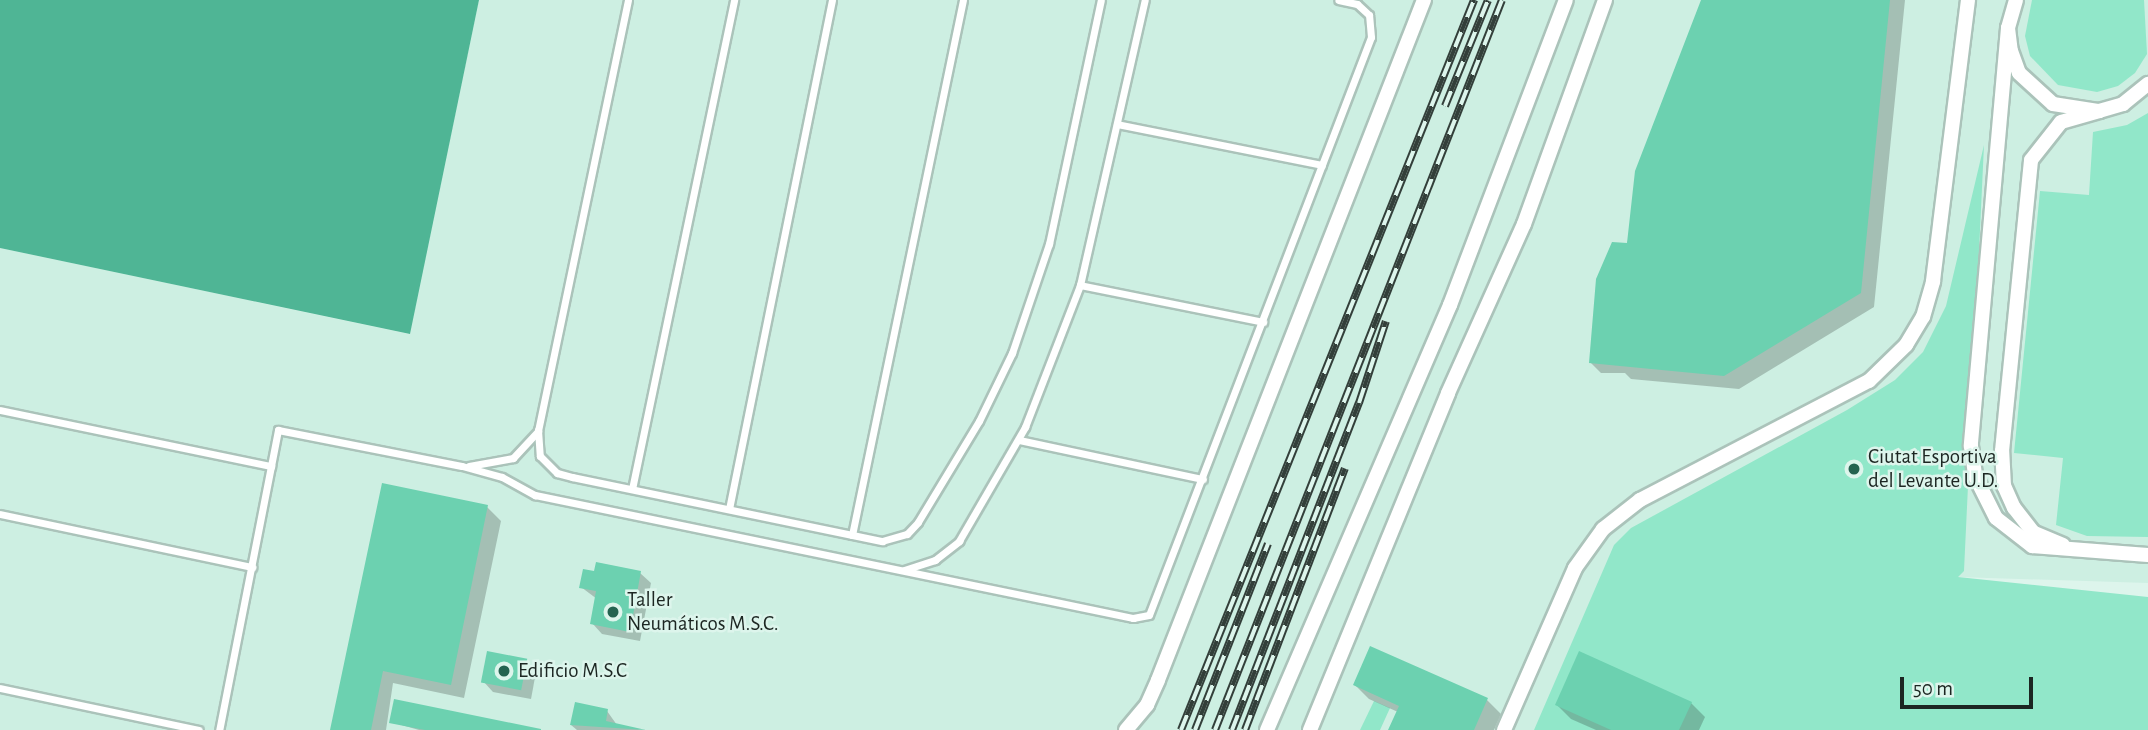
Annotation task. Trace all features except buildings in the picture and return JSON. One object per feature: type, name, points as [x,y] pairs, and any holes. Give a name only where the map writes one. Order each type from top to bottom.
[{"type":"street","points":[[1126,730],[1147,705],[1158,680],[1424,0]]},
{"type":"street","points":[[1267,730],[1450,305],[1566,0]]},
{"type":"street","points":[[1310,730],[1442,405],[1524,224],[1605,0]]},
{"type":"street","points":[[1504,730],[1575,568],[1602,528],[1640,500],[1869,381],[1910,338],[1934,281],[1968,0]]},
{"type":"street","points":[[2014,1],[2008,28],[1972,461],[1987,505],[2018,538],[2049,551],[2148,555]]},
{"type":"street","points":[[2008,28],[2019,73],[2034,90],[2076,111],[2099,111]]},
{"type":"street","points":[[2106,555],[2054,543],[2034,532],[2008,497],[2001,462],[2031,160],[2061,122],[2123,104],[2148,84]]},
{"type":"lane","points":[[628,0],[538,430],[540,456],[557,473],[852,536],[897,539],[918,522],[996,387],[1026,316],[1049,244],[1101,0]]},
{"type":"lane","points":[[632,489],[734,0]]},
{"type":"lane","points":[[729,509],[832,0]]},
{"type":"lane","points":[[852,536],[963,0]]},
{"type":"lane","points":[[900,571],[934,560],[959,541],[1019,440],[1080,285],[1145,0]]},
{"type":"lane","points":[[219,730],[278,430],[462,466],[502,477],[535,495],[900,571],[1140,618],[1154,609],[1373,27],[1369,15],[1357,4],[1338,0]]},
{"type":"lane","points":[[1117,124],[1322,166]]},
{"type":"lane","points":[[1080,285],[1263,322]]},
{"type":"lane","points":[[0,410],[271,466]]},
{"type":"lane","points":[[462,466],[513,458],[538,430]]},
{"type":"lane","points":[[1019,440],[1203,479]]},
{"type":"lane","points":[[0,514],[252,567]]},
{"type":"lane","points":[[0,688],[199,730]]},
{"type":"shaded area","points":[[0,0],[479,0],[410,334],[0,248]]},
{"type":"shaded area","points":[[479,0],[2148,0],[2148,583],[1958,577],[1593,730],[0,730],[0,248],[409,334]]},
{"type":"shaded area","points":[[2032,0],[2144,0],[2147,54],[2135,73],[2118,86],[2097,92],[2058,85],[2030,56],[2025,36]]},
{"type":"shaded area","points":[[2148,113],[2148,537],[2087,536],[2056,525],[2063,458],[2014,453],[2040,191],[2089,195],[2093,132],[2127,125]]},
{"type":"shaded area","name":"Ciutat Esportiva del Levante U.D.","points":[[1984,145],[1964,571],[1958,577],[2148,597],[2148,730],[1534,730],[1614,545],[1631,528],[1847,410],[1895,380],[1923,352],[1946,306]]},
{"type":"shaded area","points":[[1374,701],[1390,708],[1380,730],[1360,730]]},
{"type":"railway","points":[[1181,730],[1474,0]]},
{"type":"railway","points":[[1445,106],[1488,0]]},
{"type":"railway","points":[[1215,730],[1502,0]]},
{"type":"railway","points":[[1232,730],[1359,403],[1386,321]]},
{"type":"railway","points":[[1245,730],[1345,468]]},
{"type":"railway","points":[[1195,730],[1268,544]]},
{"type":"place","name":"Ciutat Esportiva del Levante U.D.","points":[[1854,469]]},
{"type":"place","name":"Taller Neumáticos M.S.C.","points":[[613,612]]},
{"type":"place","name":"Edificio M.S.C","points":[[504,671]]}]
